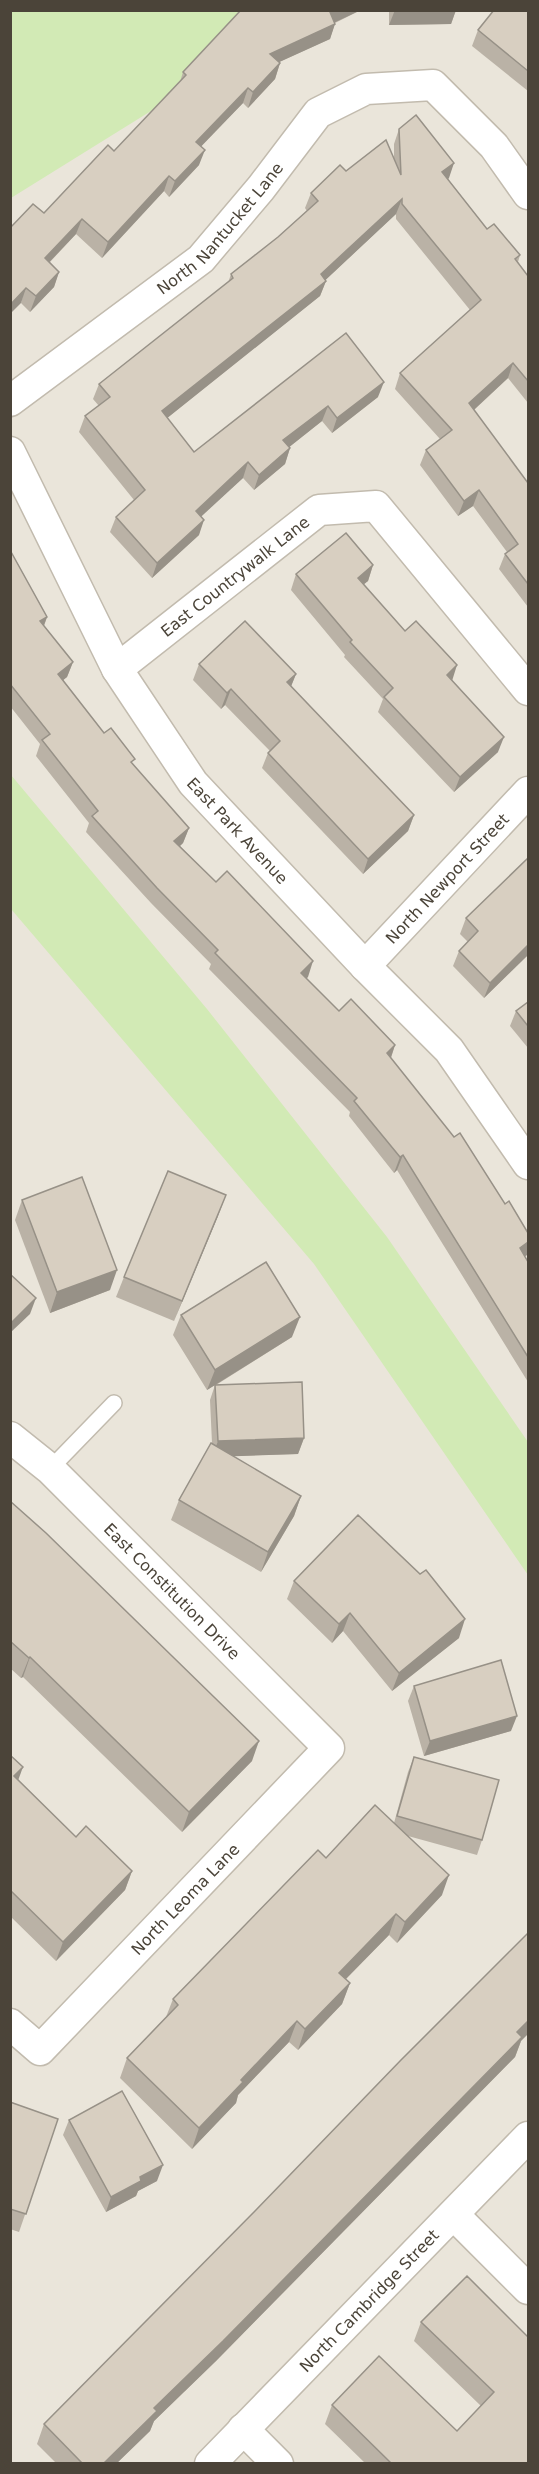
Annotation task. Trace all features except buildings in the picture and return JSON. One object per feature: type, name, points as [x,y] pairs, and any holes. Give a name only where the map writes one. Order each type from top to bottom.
[{"type":"street","name":"North Nantucket Lane","points":[[10,401],[201,259],[261,188],[318,113],[366,89],[433,85],[495,146],[528,194]]},
{"type":"street","name":"East Park Avenue","points":[[10,452],[117,669],[193,783],[365,966],[449,1050],[528,1164]]},
{"type":"street","name":"East Countrywalk Lane","points":[[117,669],[319,510],[376,506],[528,690]]},
{"type":"street","name":"North Newport Street","points":[[365,966],[528,792]]},
{"type":"street","name":"East Constitution Drive","points":[[10,1437],[50,1469],[329,1748]]},
{"type":"street","name":"North Leoma Lane","points":[[10,2024],[40,2050],[329,1748]]},
{"type":"street","name":"North Cambridge Street","points":[[210,2463],[454,2216],[528,2137]]},
{"type":"street","points":[[454,2216],[528,2289]]},
{"type":"street","points":[[243,2429],[278,2463]]},
{"type":"lane","points":[[50,1469],[114,1403]]},
{"type":"shaded area","points":[[11,11],[528,11],[528,2463],[11,2464]]},
{"type":"green space","points":[[11,11],[312,11],[11,198]]},
{"type":"green space","points":[[11,775],[207,1009],[387,1237],[528,1442],[528,1575],[314,1264],[11,909]]}]
